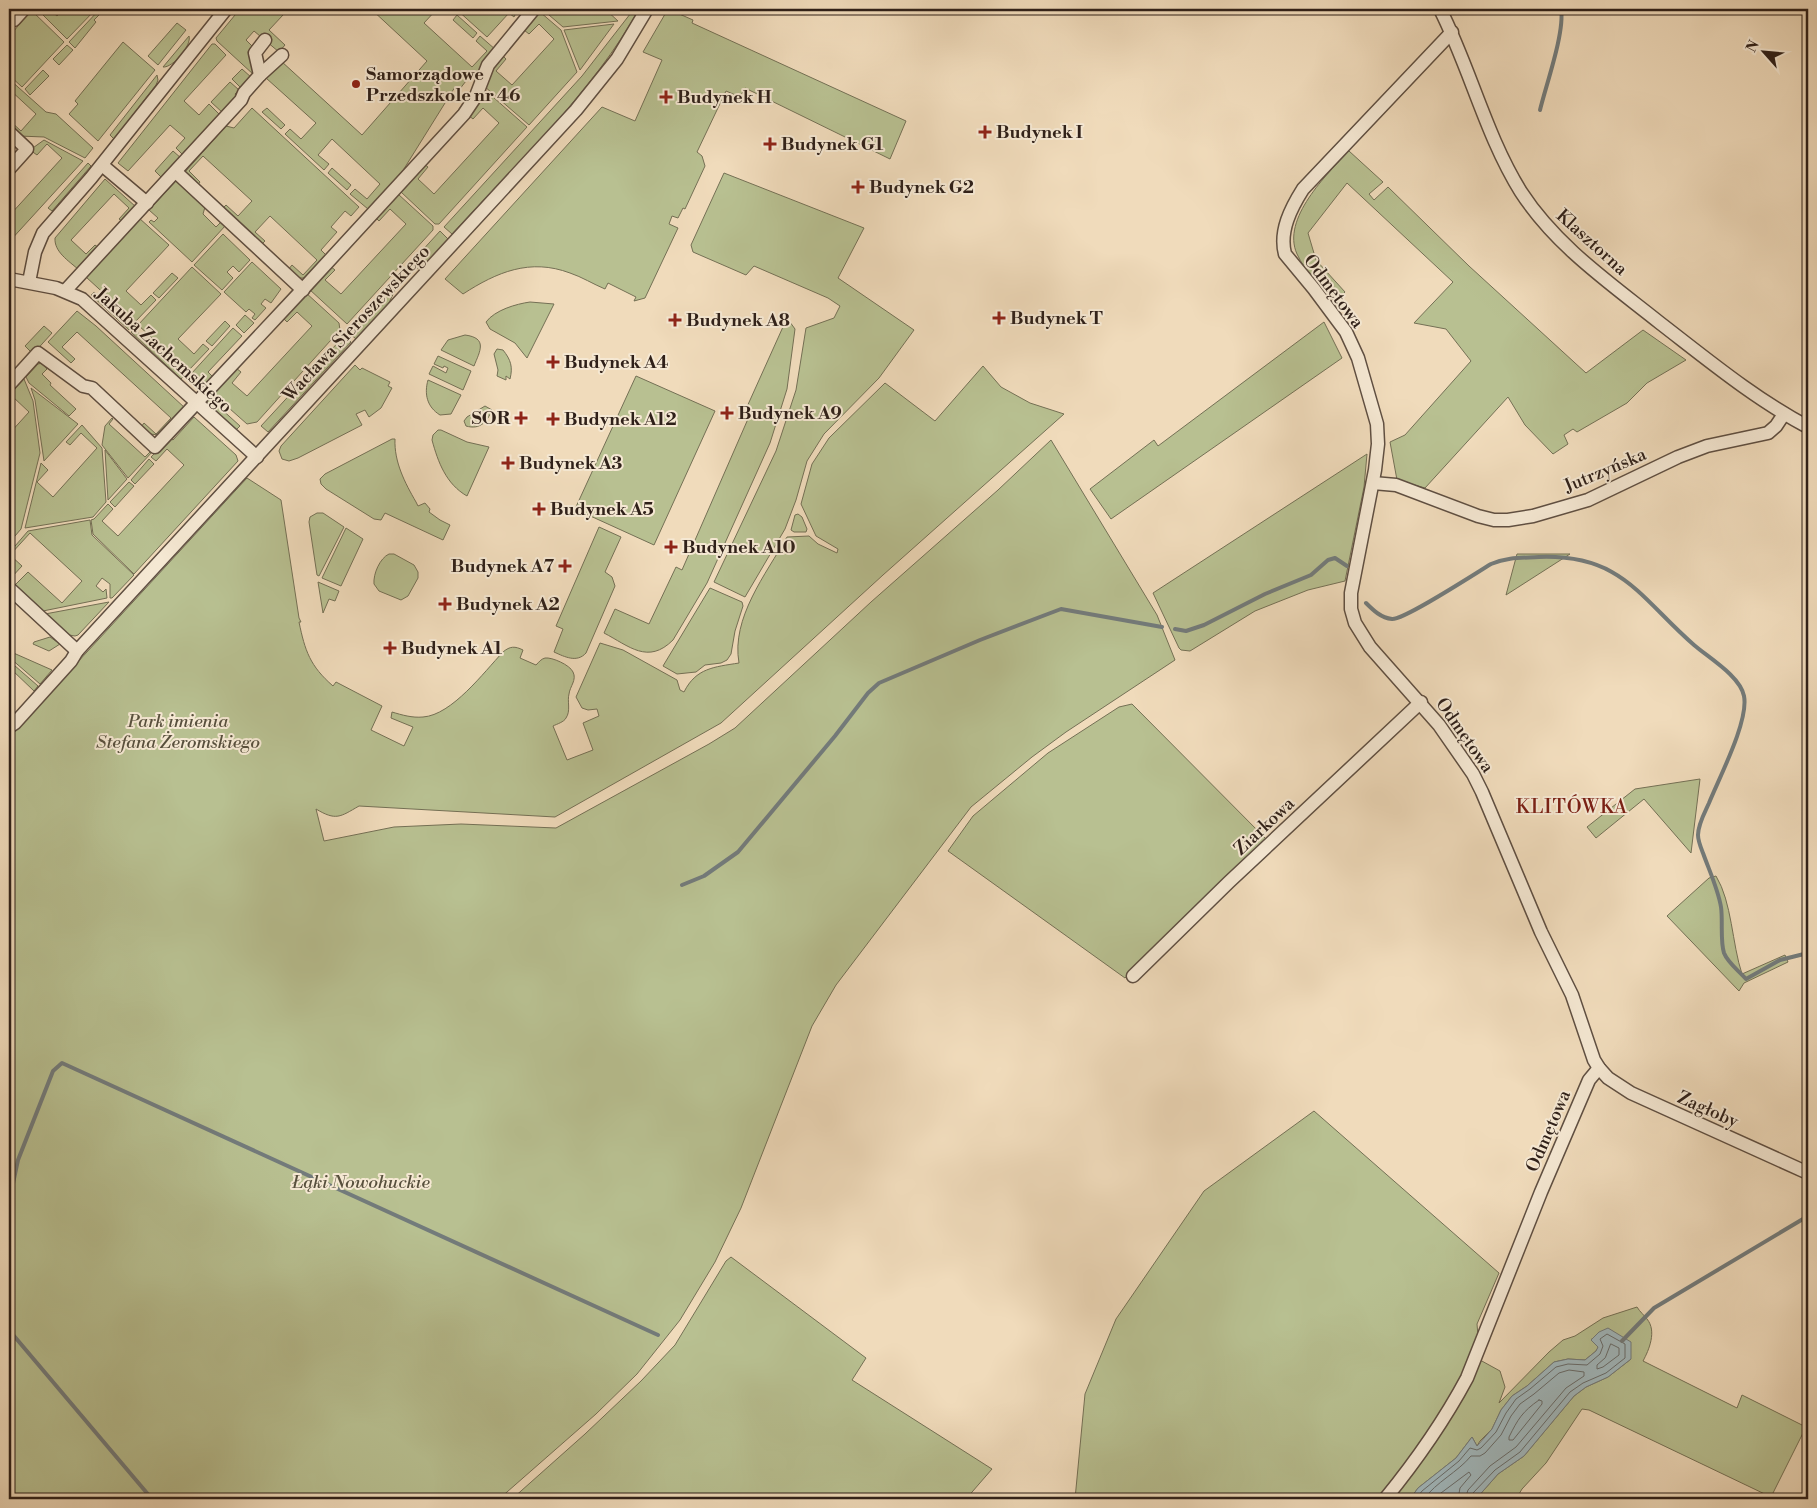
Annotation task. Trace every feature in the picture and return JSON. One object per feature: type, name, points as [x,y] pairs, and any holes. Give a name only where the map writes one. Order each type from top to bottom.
[{"type":"street","points":[[14,20],[24,9]]},
{"type":"street","points":[[29,282],[35,252],[40,239],[102,165],[226,9]]},
{"type":"street","points":[[9,385],[38,353],[83,386],[92,388],[155,447],[303,290],[469,107],[488,65],[534,9]]},
{"type":"street","name":"Wacława Sieroszewskiego","points":[[9,728],[65,668],[77,651],[576,110],[621,53],[647,9]]},
{"type":"street","name":"Klasztorna","points":[[1440,9],[1452,32],[1506,165],[1528,203],[1548,228],[1570,250],[1615,287],[1754,395],[1808,427]]},
{"type":"street","name":"Odmętowa","points":[[1385,1499],[1413,1464],[1467,1378],[1541,1192],[1589,1080],[1599,1068],[1590,1048],[1581,1016],[1572,994],[1541,932],[1473,774],[1421,702],[1370,647],[1358,630],[1353,616],[1351,601],[1352,585],[1373,484],[1378,444],[1377,424],[1358,358],[1343,327],[1285,254],[1283,244],[1284,230],[1296,200],[1308,183],[1452,32]]},
{"type":"street","points":[[260,75],[254,53],[265,40]]},
{"type":"street","points":[[65,292],[241,100],[244,93],[260,75],[282,55]]},
{"type":"street","points":[[9,132],[27,150],[9,169]]},
{"type":"street","points":[[102,165],[147,203]]},
{"type":"street","points":[[176,172],[303,290]]},
{"type":"street","name":"Jakuba Zachemskiego","points":[[9,278],[79,297],[257,457]]},
{"type":"street","name":"Jutrzyńska","points":[[1373,484],[1396,486],[1494,520],[1533,516],[1588,500],[1678,457],[1707,446],[1768,433],[1776,426],[1784,414]]},
{"type":"street","points":[[9,588],[77,651]]},
{"type":"street","name":"Ziarkowa","points":[[1133,976],[1421,702]]},
{"type":"street","name":"Zagłoby","points":[[1599,1068],[1614,1083],[1631,1093],[1808,1173]]},
{"type":"green space","points":[[37,9],[49,9],[57,16],[64,9],[96,9],[67,39]]},
{"type":"green space","points":[[240,9],[277,9],[283,15],[269,30],[285,45],[279,52],[254,31],[246,40],[252,46],[248,52],[254,75],[216,38]]},
{"type":"green space","points":[[371,9],[437,9],[424,23],[472,67],[487,51],[476,41],[480,36],[496,50],[480,76],[473,72],[459,90],[455,87],[402,172],[368,209],[350,194],[355,189],[367,199],[380,184],[332,139],[318,155],[329,164],[324,170],[285,134],[290,129],[301,139],[316,123],[266,78],[281,61],[362,135],[427,61]]},
{"type":"green space","points":[[456,9],[518,9],[514,17],[509,13],[487,37]]},
{"type":"green space","points":[[542,9],[550,9],[557,15],[563,9],[605,9],[618,21],[563,27]]},
{"type":"green space","points":[[634,9],[639,9],[620,40],[576,98],[527,154],[452,234],[444,227],[582,76]]},
{"type":"green space","points":[[668,9],[693,20],[692,23],[906,121],[890,159],[745,88],[740,97],[726,91],[697,152],[702,156],[705,166],[685,209],[683,208],[678,218],[672,216],[669,224],[678,228],[645,298],[634,301],[636,297],[608,283],[605,289],[579,276],[541,267],[528,267],[501,274],[488,279],[463,294],[445,279],[602,107],[635,121],[662,60],[643,52]]},
{"type":"green space","points":[[31,10],[64,42],[22,87],[9,75],[9,37]]},
{"type":"green space","points":[[99,10],[102,12],[94,20],[96,22],[75,48],[69,42]]},
{"type":"green space","points":[[540,12],[561,30],[577,72],[529,125],[484,86],[490,69],[501,54],[506,59],[496,71],[512,85],[554,39],[539,24],[529,34],[524,30]]},
{"type":"green space","points":[[457,15],[477,33],[473,38],[453,20]]},
{"type":"green space","points":[[177,23],[186,30],[158,65],[148,56]]},
{"type":"green space","points":[[614,24],[580,70],[564,30]]},
{"type":"green space","points":[[189,36],[188,45],[181,55],[172,64],[163,67]]},
{"type":"green space","points":[[123,42],[155,70],[98,141],[69,114],[78,104],[75,101]]},
{"type":"green space","points":[[212,44],[215,44],[226,55],[184,101],[199,115],[209,104],[221,116],[184,156],[176,148],[185,138],[170,125],[128,171],[118,163]]},
{"type":"green space","points":[[67,45],[73,50],[59,65],[53,59]]},
{"type":"green space","points":[[242,69],[252,78],[242,89],[232,79]]},
{"type":"green space","points":[[43,70],[49,76],[30,95],[25,89]]},
{"type":"green space","points":[[157,75],[156,85],[114,139],[110,135]]},
{"type":"green space","points":[[9,79],[46,112],[56,114],[93,148],[85,158],[44,137],[19,136],[9,127],[9,120],[21,131],[36,114],[9,89]]},
{"type":"green space","points":[[230,82],[239,90],[235,94],[238,98],[223,113],[211,102]]},
{"type":"green space","points":[[485,90],[527,127],[439,224],[435,224],[401,192],[424,164],[428,167],[418,179],[434,194],[499,123],[483,108],[473,119],[468,115]]},
{"type":"green space","points":[[252,108],[359,207],[351,216],[345,211],[331,227],[337,232],[321,250],[327,256],[304,278],[299,278],[288,270],[292,265],[303,275],[317,260],[270,216],[255,232],[265,241],[261,245],[222,209],[226,205],[238,216],[252,201],[203,156],[189,171],[200,182],[197,186],[185,172],[226,126],[234,128]]},
{"type":"green space","points":[[267,108],[285,125],[281,129],[262,112]]},
{"type":"green space","points":[[44,140],[83,161],[9,242],[9,216],[62,158],[47,144],[37,155],[30,150]]},
{"type":"green space","points":[[173,151],[182,159],[163,179],[155,171]]},
{"type":"green space","points":[[1349,151],[1383,182],[1369,194],[1374,200],[1388,187],[1469,266],[1586,373],[1643,330],[1686,360],[1647,383],[1627,403],[1577,432],[1573,429],[1564,435],[1568,444],[1553,454],[1525,425],[1508,397],[1425,488],[1397,480],[1390,442],[1405,435],[1471,361],[1446,329],[1414,323],[1453,282],[1347,183],[1308,233],[1316,260],[1345,292],[1335,302],[1300,261],[1294,240],[1295,226],[1301,212],[1319,184]]},
{"type":"green space","points":[[88,163],[91,166],[52,211],[48,208]]},
{"type":"green space","points":[[332,168],[351,185],[347,190],[328,173]]},
{"type":"green space","points":[[724,173],[864,228],[838,278],[914,330],[879,378],[824,434],[807,461],[796,500],[785,529],[745,597],[714,582],[776,451],[796,390],[806,328],[834,318],[840,306],[828,298],[754,266],[746,275],[693,252],[691,245]]},
{"type":"green space","points":[[105,179],[136,207],[123,222],[119,219],[129,208],[114,194],[71,240],[86,254],[95,245],[99,248],[79,270],[57,248],[55,238]]},
{"type":"green space","points":[[176,181],[205,207],[203,214],[216,227],[222,221],[226,225],[192,262],[149,222],[151,220],[154,222],[158,218],[149,210]]},
{"type":"green space","points":[[398,194],[433,226],[433,230],[347,324],[309,289],[330,266],[335,270],[325,280],[341,294],[406,224],[390,209],[379,221],[375,217]]},
{"type":"green space","points":[[139,218],[169,245],[126,291],[141,305],[151,295],[156,300],[135,322],[86,277]]},
{"type":"green space","points":[[440,231],[448,239],[427,262],[414,271],[409,265]]},
{"type":"green space","points":[[223,234],[250,260],[239,272],[233,266],[227,272],[233,278],[222,290],[194,265]]},
{"type":"green space","points":[[252,262],[281,289],[271,303],[265,299],[261,304],[266,308],[255,320],[252,318],[255,314],[249,309],[246,312],[224,292]]},
{"type":"green space","points":[[192,267],[221,294],[178,339],[194,354],[203,344],[209,349],[188,371],[138,325]]},
{"type":"green space","points":[[172,273],[178,278],[159,298],[153,293]]},
{"type":"green space","points":[[389,286],[395,290],[388,305],[356,339],[348,332]]},
{"type":"green space","points":[[94,292],[132,327],[129,330],[91,295]]},
{"type":"green space","points":[[305,292],[339,323],[340,330],[257,422],[247,424],[212,393],[236,368],[241,372],[232,383],[247,396],[312,326],[297,312],[287,322],[282,317]]},
{"type":"green space","points":[[530,302],[554,304],[527,358],[515,343],[490,329],[486,322],[500,311]]},
{"type":"green space","points":[[77,311],[96,326],[185,408],[159,435],[150,434],[141,427],[144,423],[156,434],[171,418],[77,332],[62,347],[75,359],[71,363],[48,342]]},
{"type":"green space","points":[[245,315],[254,323],[244,333],[236,325]]},
{"type":"green space","points":[[787,318],[795,329],[787,389],[770,443],[707,583],[673,640],[655,651],[638,651],[630,648],[604,633],[615,609],[649,624],[676,567],[682,570],[751,412],[746,409]]},
{"type":"green space","points":[[225,321],[230,326],[212,346],[206,341]]},
{"type":"green space","points":[[1324,322],[1342,358],[1111,519],[1090,489],[1154,440],[1158,446]]},
{"type":"green space","points":[[44,326],[52,333],[33,354],[25,346]]},
{"type":"green space","points":[[233,328],[242,336],[208,372],[214,378],[205,387],[191,374]]},
{"type":"green space","points":[[134,329],[185,375],[181,379],[131,332]]},
{"type":"green space","points":[[465,335],[480,342],[480,350],[474,366],[441,350],[448,340]]},
{"type":"green space","points":[[344,336],[351,342],[268,432],[261,426]]},
{"type":"green space","points":[[497,349],[503,350],[510,360],[510,379],[506,376],[506,380],[497,376],[498,370],[494,354]]},
{"type":"green space","points":[[438,356],[471,371],[463,390],[429,374],[433,366],[446,373],[448,368],[434,364]]},
{"type":"green space","points":[[42,363],[47,369],[42,374],[51,383],[50,385],[76,409],[69,416],[29,383],[26,377],[38,364]]},
{"type":"green space","points":[[355,365],[360,370],[362,368],[390,382],[388,386],[392,388],[381,408],[369,417],[365,410],[356,414],[362,425],[298,458],[289,461],[282,459],[279,451],[281,446]]},
{"type":"green space","name":"Łąki Nowohuckie","points":[[983,366],[1001,387],[1030,403],[1064,414],[883,575],[721,723],[555,817],[359,806],[342,815],[333,816],[316,809],[324,841],[394,827],[461,824],[556,828],[735,728],[871,602],[998,490],[1051,440],[1157,615],[1175,660],[1066,732],[971,807],[836,985],[812,1026],[741,1208],[715,1262],[680,1320],[637,1374],[596,1414],[499,1499],[9,1499],[9,734],[18,727],[247,478],[281,500],[301,622],[299,622],[306,650],[319,672],[333,686],[336,682],[382,706],[371,730],[404,746],[413,727],[391,718],[392,712],[411,717],[423,717],[445,709],[467,691],[503,652],[515,647],[523,650],[520,658],[536,665],[542,659],[548,658],[565,664],[573,672],[574,678],[570,691],[567,715],[564,721],[553,726],[567,760],[593,750],[583,723],[599,716],[597,709],[588,710],[582,708],[576,697],[600,643],[623,650],[677,680],[680,690],[684,692],[700,673],[739,663],[738,646],[745,613],[760,581],[787,537],[809,536],[818,544],[837,553],[838,549],[816,536],[801,504],[812,464],[829,438],[885,383],[935,421]]},
{"type":"green space","points":[[636,376],[715,411],[654,545],[575,509]]},
{"type":"green space","points":[[24,379],[33,401],[40,453],[21,529],[9,543],[9,434],[29,412],[13,397],[9,401],[9,395]]},
{"type":"green space","points":[[428,380],[461,395],[451,414],[440,415],[429,404],[426,390]]},
{"type":"green space","points":[[31,388],[78,424],[44,461],[35,400]]},
{"type":"green space","points":[[208,397],[240,426],[235,431],[207,404],[206,400]]},
{"type":"green space","points":[[485,406],[492,410],[488,418],[479,426],[466,426],[464,421],[467,417]]},
{"type":"green space","points":[[194,417],[236,455],[238,461],[134,574],[93,534],[91,520],[108,504],[113,509],[102,521],[118,536],[184,465],[167,449],[156,461],[151,457],[170,438],[173,440]]},
{"type":"green space","points":[[112,418],[109,424],[145,457],[153,451],[128,478],[102,445],[105,426]]},
{"type":"green space","points":[[82,425],[102,448],[106,502],[93,517],[25,528],[41,463],[48,470],[37,482],[53,497],[97,448],[81,433],[70,445],[66,442]]},
{"type":"green space","points":[[438,430],[467,442],[489,447],[467,496],[448,479],[440,464],[432,440],[433,435]]},
{"type":"green space","points":[[395,439],[396,456],[401,472],[418,506],[425,503],[430,509],[429,512],[450,525],[443,540],[385,513],[381,520],[374,519],[321,484],[320,479],[325,474]]},
{"type":"green space","points":[[105,450],[127,479],[108,500]]},
{"type":"green space","points":[[1367,454],[1364,487],[1345,581],[1308,590],[1255,611],[1190,651],[1181,650],[1153,593]]},
{"type":"green space","points":[[149,459],[154,464],[135,484],[131,480]]},
{"type":"green space","points":[[129,482],[134,486],[115,507],[110,502]]},
{"type":"green space","points":[[317,513],[323,513],[344,527],[319,576],[317,575],[309,522],[310,517]]},
{"type":"green space","points":[[798,514],[802,517],[807,529],[806,532],[794,532],[791,530],[795,515]]},
{"type":"green space","points":[[90,520],[92,535],[134,575],[112,598],[110,598],[110,584],[102,578],[96,586],[103,592],[106,589],[107,598],[43,611],[15,585],[28,572],[62,603],[82,581],[30,533],[10,555],[22,566],[10,579],[9,553],[28,531]]},
{"type":"green space","points":[[599,527],[621,537],[605,572],[612,577],[615,586],[586,653],[579,658],[562,656],[554,652],[563,629],[556,626]]},
{"type":"green space","points":[[346,528],[363,539],[341,586],[322,578]]},
{"type":"green space","points":[[389,554],[394,554],[414,565],[418,572],[418,578],[408,596],[401,600],[379,591],[374,584],[378,567]]},
{"type":"green space","points":[[1517,554],[1570,554],[1506,595]]},
{"type":"green space","points":[[318,582],[339,591],[335,601],[329,599],[323,613]]},
{"type":"green space","points":[[710,588],[742,602],[743,606],[735,631],[731,654],[727,660],[721,663],[705,665],[696,672],[677,674],[663,666]]},
{"type":"green space","points":[[109,602],[75,636],[69,635],[45,614]]},
{"type":"green space","points":[[50,637],[60,644],[49,651],[33,644],[34,642]]},
{"type":"green space","points":[[9,651],[52,670],[40,684],[10,658],[9,660]]},
{"type":"green space","points":[[14,665],[38,686],[34,691],[11,669]]},
{"type":"green space","points":[[1132,704],[1267,840],[1125,978],[948,851],[973,816],[1048,753],[1119,707]]},
{"type":"green space","points":[[1700,779],[1691,853],[1644,799],[1596,838],[1587,827],[1635,789]]},
{"type":"green space","points":[[1716,876],[1729,911],[1742,974],[1785,955],[1788,962],[1744,983],[1739,991],[1667,916],[1709,878]]},
{"type":"green space","points":[[1314,1111],[1499,1273],[1477,1324],[1480,1360],[1500,1371],[1505,1387],[1499,1403],[1563,1340],[1575,1336],[1603,1318],[1637,1307],[1650,1324],[1652,1335],[1650,1346],[1643,1361],[1737,1408],[1742,1395],[1806,1427],[1771,1497],[1589,1410],[1582,1409],[1546,1463],[1522,1489],[1516,1499],[1476,1499],[1498,1474],[1524,1456],[1574,1396],[1586,1387],[1608,1377],[1631,1359],[1591,1339],[1599,1346],[1596,1351],[1585,1360],[1568,1359],[1554,1362],[1527,1386],[1512,1396],[1501,1410],[1492,1429],[1477,1446],[1472,1437],[1456,1458],[1418,1488],[1410,1499],[1075,1499],[1085,1394],[1116,1319],[1204,1191]]},
{"type":"green space","points":[[731,1257],[866,1358],[852,1380],[992,1469],[966,1499],[512,1499],[585,1434],[641,1381],[675,1345],[726,1261]]},
{"type":"water","points":[[1608,1328],[1631,1342],[1631,1359],[1608,1377],[1586,1387],[1574,1396],[1524,1456],[1498,1474],[1476,1499],[1410,1499],[1418,1488],[1456,1458],[1472,1437],[1477,1446],[1492,1429],[1501,1410],[1512,1396],[1527,1386],[1554,1362],[1568,1359],[1585,1360],[1598,1347],[1591,1340],[1599,1332]]},
{"type":"waterway","points":[[1540,110],[1558,44],[1561,9]]},
{"type":"waterway","points":[[1175,629],[1186,631],[1204,625],[1265,594],[1311,575],[1328,560],[1335,558],[1347,566]]},
{"type":"waterway","points":[[1366,603],[1384,617],[1392,619],[1399,617],[1425,604],[1491,564],[1515,558],[1567,558],[1591,563],[1610,571],[1627,582],[1675,628],[1737,681],[1744,696],[1742,720],[1738,734],[1698,831],[1700,844],[1720,900],[1724,953],[1731,964],[1746,979],[1780,960],[1808,953]]},
{"type":"waterway","points":[[682,885],[704,876],[738,852],[835,736],[868,693],[879,683],[980,640],[1061,609],[1162,627]]},
{"type":"waterway","points":[[9,1202],[18,1160],[53,1071],[62,1063],[658,1335]]},
{"type":"waterway","points":[[1622,1341],[1654,1308],[1808,1216]]},
{"type":"waterway","points":[[9,1330],[152,1499]]},
{"type":"place","name":"Samorządowe Przedszkole nr 46","points":[[356,84]]},
{"type":"place","name":"Budynek H","points":[[666,97]]},
{"type":"place","name":"Budynek I","points":[[985,132]]},
{"type":"place","name":"Budynek G1","points":[[770,144]]},
{"type":"place","name":"Budynek G2","points":[[858,187]]},
{"type":"place","name":"Budynek T","points":[[999,318]]},
{"type":"place","name":"Budynek A8","points":[[675,320]]},
{"type":"place","name":"Budynek A4","points":[[553,362]]},
{"type":"place","name":"Budynek A9","points":[[727,413]]},
{"type":"place","name":"SOR","points":[[521,418]]},
{"type":"place","name":"Budynek A12","points":[[553,419]]},
{"type":"place","name":"Budynek A3","points":[[508,463]]},
{"type":"place","name":"Budynek A5","points":[[539,509]]},
{"type":"place","name":"Budynek A10","points":[[671,547]]},
{"type":"place","name":"Budynek A7","points":[[565,566]]},
{"type":"place","name":"Budynek A2","points":[[445,604]]},
{"type":"place","name":"Budynek A1","points":[[390,648]]},
{"type":"district","name":"KLITÓWKA","points":[[1572,806]]},
{"type":"park label","name":"Park imienia Stefana Żeromskiego","points":[[178,731]]}]
